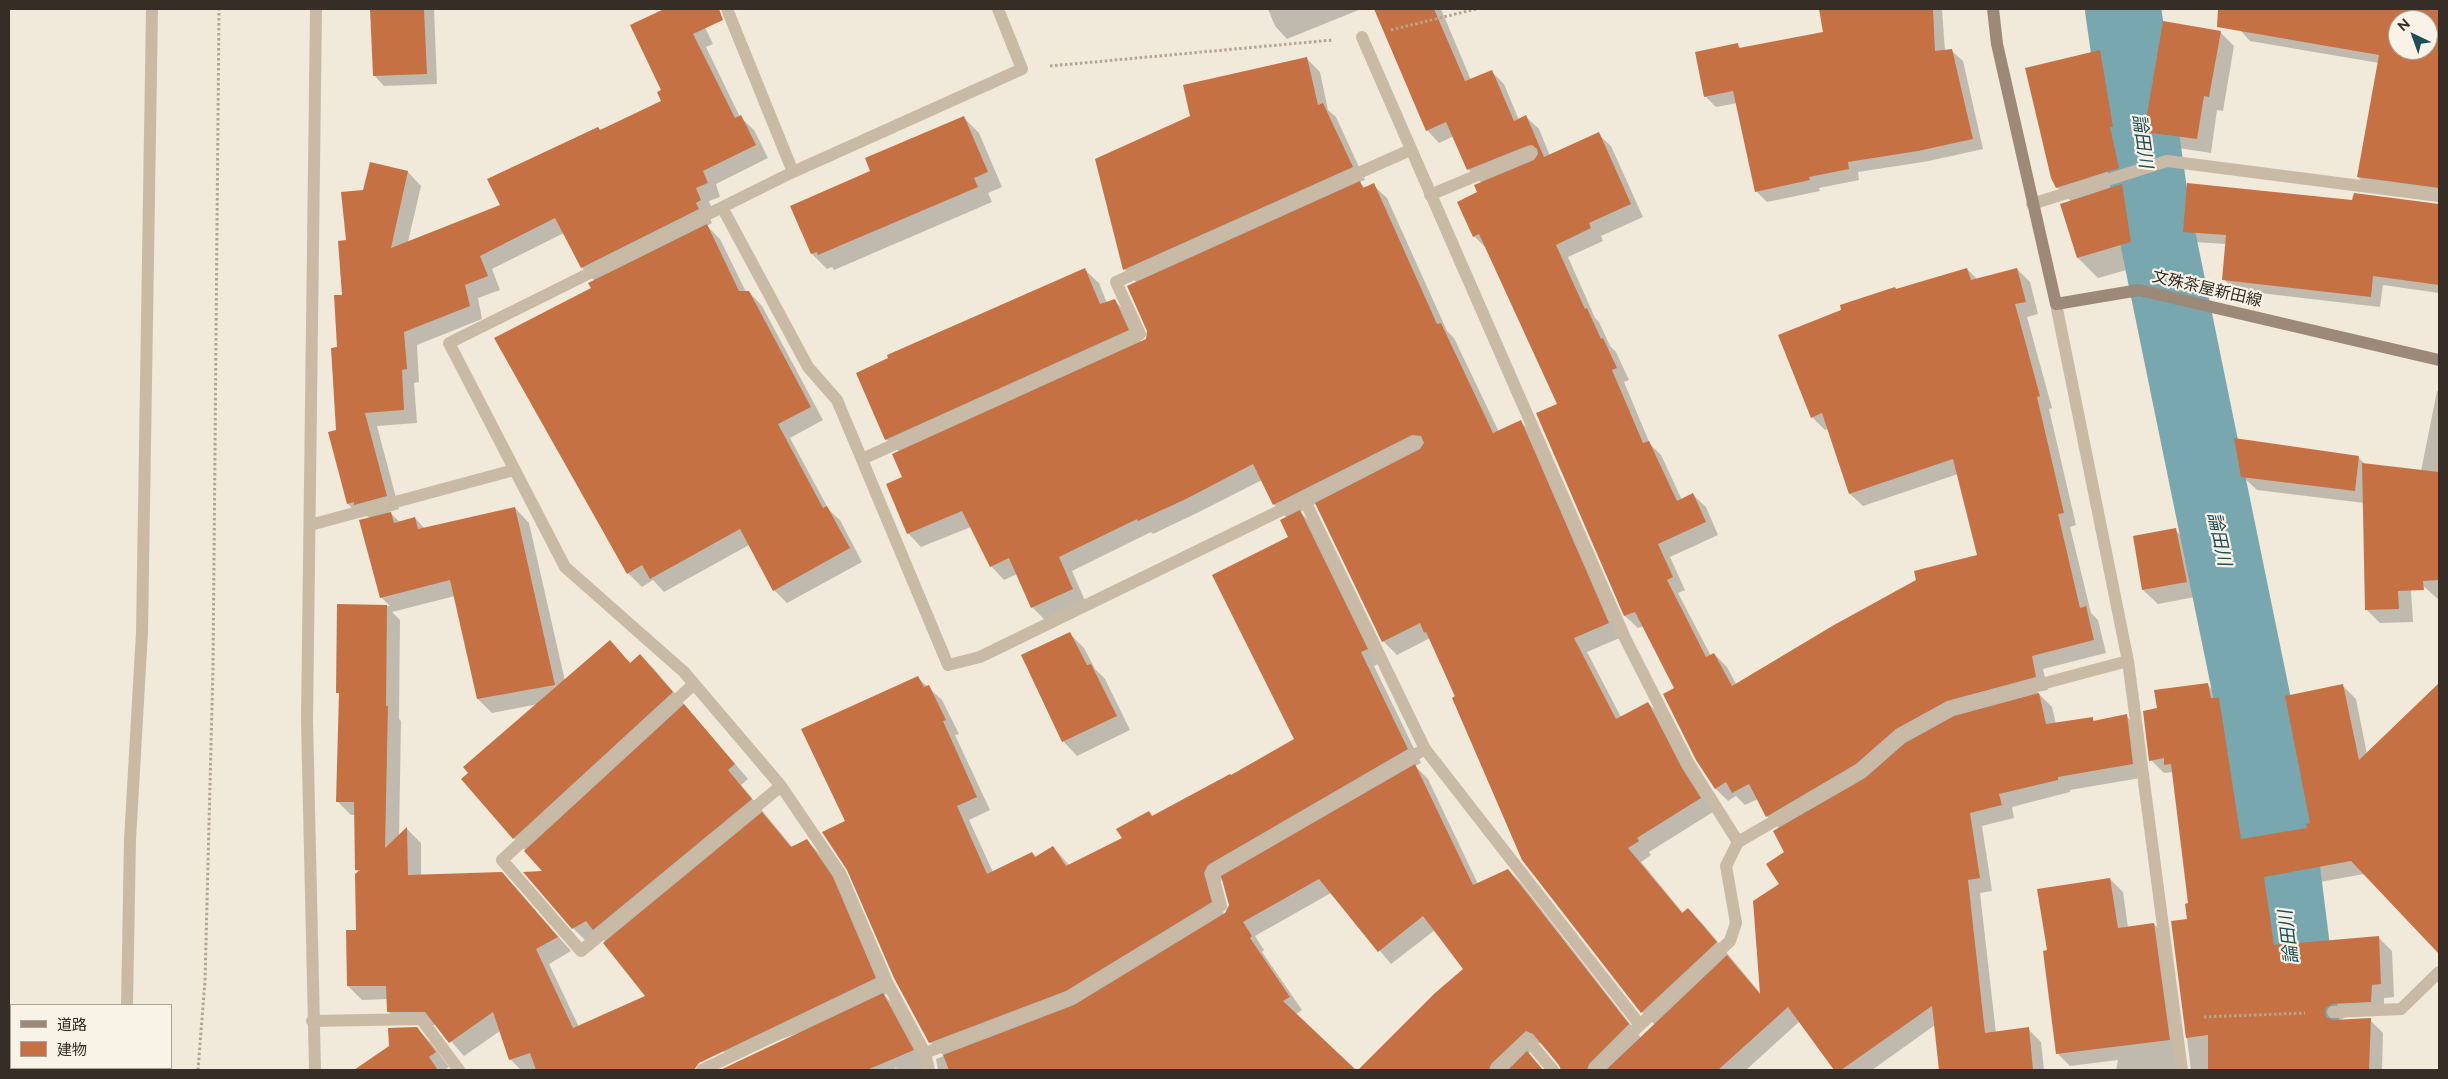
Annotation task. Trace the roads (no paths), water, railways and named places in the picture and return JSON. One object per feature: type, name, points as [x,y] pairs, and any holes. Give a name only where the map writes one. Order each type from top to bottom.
[{"type":"main road","points":[[1993,9],[1997,44],[2056,304]]},
{"type":"main road","name":"文殊茶屋新田線","points":[[2056,304],[2139,290],[2439,360]]},
{"type":"street","points":[[127,1004],[130,840],[142,632],[152,9]]},
{"type":"street","points":[[315,1070],[312,1021],[307,720],[316,9]]},
{"type":"street","points":[[727,9],[793,172]]},
{"type":"street","points":[[929,1070],[925,1054],[887,982],[840,873],[781,786],[684,672],[564,567],[449,343],[722,209],[793,172],[1022,69],[998,9]]},
{"type":"street","points":[[1362,37],[1625,638],[1689,764],[1738,842]]},
{"type":"street","points":[[862,459],[1140,334],[1116,282],[1410,150]]},
{"type":"street","points":[[1430,196],[1530,153]]},
{"type":"street","points":[[2032,204],[2167,161],[2439,196]]},
{"type":"street","points":[[722,209],[808,367],[837,400],[948,665],[980,656],[1416,442]]},
{"type":"street","points":[[2056,304],[2128,661],[2182,1070]]},
{"type":"street","points":[[310,525],[514,470]]},
{"type":"street","points":[[1304,498],[1425,749],[1640,1025]]},
{"type":"street","points":[[1595,1070],[1730,941],[1736,923],[1726,866],[1738,842],[1861,771],[1900,736],[1951,708],[2128,661]]},
{"type":"street","points":[[694,684],[502,860],[581,951],[781,786]]},
{"type":"street","points":[[925,1054],[1070,998],[1221,906],[1212,872],[1425,749]]},
{"type":"street","points":[[2333,1012],[2401,1009],[2439,972]]},
{"type":"street","points":[[702,1070],[887,982]]},
{"type":"street","points":[[312,1021],[421,1019],[459,1070]]},
{"type":"street","points":[[1497,1070],[1527,1039],[1553,1070]]},
{"type":"waterway","name":"論田川","points":[[2123,9],[2151,205],[2274,805],[2305,1052],[2305,1070]]}]
